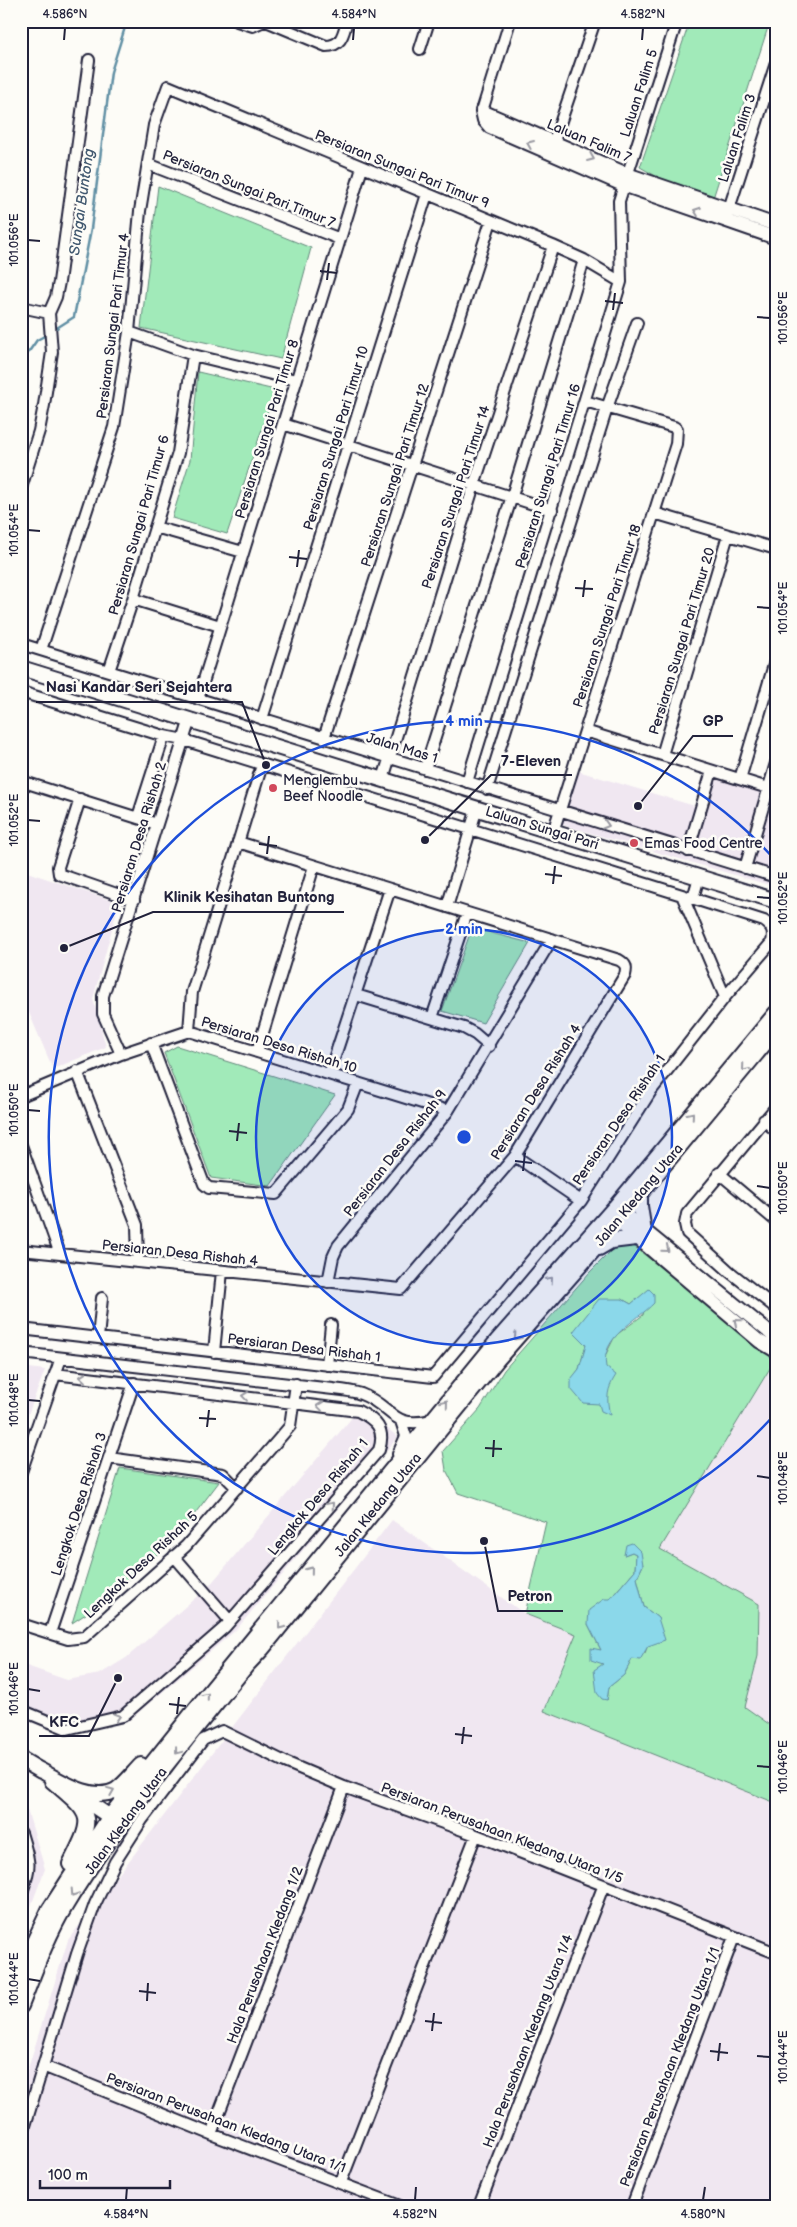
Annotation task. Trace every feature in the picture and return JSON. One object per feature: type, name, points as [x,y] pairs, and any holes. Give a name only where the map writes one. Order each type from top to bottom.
[{"type":"main road","name":"Laluan Sungai Pari","points":[[21,668],[776,901]]},
{"type":"main road","name":"Jalan Kledang Utara","points":[[21,1969],[49,1910],[116,1820],[192,1712],[497,1340],[616,1214],[776,1013]]},
{"type":"main road","name":"Jalan Kledang Utara","points":[[21,2006],[65,1907],[116,1820],[247,1664],[262,1650],[484,1376],[592,1252],[616,1214],[640,1193],[776,1030]]},
{"type":"main road","points":[[592,1252],[612,1241],[640,1235],[640,1193]]},
{"type":"main road","points":[[21,1759],[94,1794],[106,1794],[118,1789],[192,1712]]},
{"type":"main road","points":[[34,1766],[116,1820]]},
{"type":"main road","points":[[34,1766],[74,1800],[84,1812],[87,1823],[85,1835],[49,1910]]},
{"type":"street","points":[[237,21],[253,26],[265,21],[326,46],[333,46],[339,42],[347,21]]},
{"type":"street","points":[[420,49],[429,21]]},
{"type":"street","name":"Laluan Falim 7","points":[[510,21],[482,111],[552,148],[625,179],[727,215],[776,225]]},
{"type":"street","points":[[552,148],[595,21]]},
{"type":"street","name":"Laluan Falim 5","points":[[625,179],[677,21]]},
{"type":"street","points":[[21,488],[39,431],[52,352],[49,313],[56,297],[59,282],[89,60]]},
{"type":"street","name":"Laluan Falim 3","points":[[727,215],[776,63]]},
{"type":"street","name":"Persiaran Sungai Pari Timur 4","points":[[41,650],[114,428],[128,332],[140,211],[154,125],[168,86]]},
{"type":"street","name":"Persiaran Sungai Pari Timur 9","points":[[168,86],[553,246],[584,260],[622,282]]},
{"type":"street","name":"Persiaran Sungai Pari Timur 7","points":[[148,164],[340,239]]},
{"type":"street","name":"Persiaran Sungai Pari Timur 8","points":[[198,699],[362,168]]},
{"type":"street","name":"Persiaran Sungai Pari Timur 16","points":[[467,782],[622,282],[619,201],[625,179]]},
{"type":"street","name":"Persiaran Sungai Pari Timur 10","points":[[262,719],[427,194]]},
{"type":"street","points":[[727,215],[776,238]]},
{"type":"street","name":"Persiaran Sungai Pari Timur 12","points":[[324,738],[491,221]]},
{"type":"street","name":"Persiaran Sungai Pari Timur 14","points":[[383,779],[474,485],[553,246]]},
{"type":"street","points":[[426,770],[584,260]]},
{"type":"street","points":[[21,307],[49,313]]},
{"type":"street","points":[[487,789],[607,408],[637,323]]},
{"type":"street","points":[[128,332],[193,355],[296,380]]},
{"type":"street","name":"Persiaran Sungai Pari Timur 6","points":[[109,671],[178,453],[193,355]]},
{"type":"street","points":[[585,400],[607,408]]},
{"type":"street","name":"Persiaran Sungai Pari Timur 18","points":[[553,832],[676,444],[677,429],[607,408]]},
{"type":"street","points":[[282,424],[552,510]]},
{"type":"street","points":[[654,513],[776,549]]},
{"type":"street","points":[[155,527],[243,552]]},
{"type":"street","name":"Persiaran Sungai Pari Timur 20","points":[[662,755],[728,535]]},
{"type":"street","points":[[133,599],[220,626]]},
{"type":"street","name":"Jalan Mas 1","points":[[21,644],[776,877]]},
{"type":"street","points":[[740,780],[776,658]]},
{"type":"street","points":[[21,692],[164,736],[184,740],[682,895],[693,898],[699,877]]},
{"type":"street","name":"Persiaran Desa Rishah 2","points":[[121,1054],[103,1014],[102,1005],[190,719]]},
{"type":"street","points":[[585,731],[768,788]]},
{"type":"street","points":[[138,817],[164,736]]},
{"type":"street","points":[[745,868],[776,763]]},
{"type":"street","points":[[189,1031],[192,992],[262,765]]},
{"type":"street","points":[[688,851],[712,771]]},
{"type":"street","points":[[21,781],[157,824]]},
{"type":"street","points":[[80,799],[58,866],[59,874],[134,900]]},
{"type":"street","points":[[447,907],[477,808]]},
{"type":"street","name":"Persiaran Desa Rishah 4","points":[[21,1250],[401,1289],[515,1156],[625,975],[626,968],[624,962],[619,960],[238,842]]},
{"type":"street","points":[[257,1052],[314,866]]},
{"type":"street","points":[[329,1074],[390,889]]},
{"type":"street","points":[[682,895],[725,997]]},
{"type":"street","name":"Persiaran Desa Rishah 1","points":[[21,1329],[433,1377],[581,1201],[651,1091],[725,997],[772,942],[774,933],[771,926],[764,921],[693,898]]},
{"type":"street","points":[[432,1018],[467,913]]},
{"type":"street","name":"Persiaran Desa Rishah 9","points":[[328,1282],[333,1257],[338,1246],[448,1111],[552,939]]},
{"type":"street","points":[[356,995],[464,1028],[475,1034],[489,1046]]},
{"type":"street","name":"Persiaran Desa Rishah 10","points":[[21,1096],[77,1071],[189,1031],[448,1111]]},
{"type":"street","points":[[151,1043],[204,1184],[209,1188],[276,1194],[348,1109],[358,1083]]},
{"type":"street","points":[[77,1071],[137,1225],[138,1262]]},
{"type":"street","points":[[776,1106],[687,1214],[685,1224],[687,1233],[730,1272],[776,1308]]},
{"type":"street","points":[[764,1120],[776,1131]]},
{"type":"street","points":[[21,1145],[60,1254]]},
{"type":"street","points":[[515,1156],[581,1201]]},
{"type":"street","points":[[719,1173],[776,1221]]},
{"type":"street","points":[[616,1214],[759,1340],[776,1351]]},
{"type":"street","points":[[640,1235],[776,1338]]},
{"type":"street","points":[[214,1352],[222,1271]]},
{"type":"street","points":[[98,1338],[102,1298]]},
{"type":"street","points":[[327,1364],[331,1325]]},
{"type":"street","points":[[21,1353],[296,1384],[361,1394],[384,1407],[400,1421],[408,1424],[431,1420]]},
{"type":"street","points":[[21,1472],[61,1358]]},
{"type":"street","name":"Lengkok Desa Rishah 1","points":[[21,1710],[67,1729],[124,1716],[230,1620],[379,1450],[383,1438],[380,1428],[366,1415],[358,1411],[55,1374]]},
{"type":"street","name":"Lengkok Desa Rishah 3","points":[[50,1634],[134,1383]]},
{"type":"street","name":"Lengkok Desa Rishah 5","points":[[21,1624],[68,1639],[84,1637],[174,1556],[237,1488],[290,1426],[296,1384]]},
{"type":"street","points":[[388,1474],[404,1444],[406,1436],[400,1421]]},
{"type":"street","points":[[109,1458],[223,1474],[237,1488]]},
{"type":"street","points":[[174,1556],[230,1620]]},
{"type":"street","name":"Persiaran Perusahaan Kledang Utara 1/5","points":[[42,2066],[77,1954],[95,1904],[115,1862],[142,1820],[193,1752],[204,1740],[222,1731],[285,1762],[344,1787],[476,1835],[603,1887],[776,1953]]},
{"type":"street","name":"Hala Perusahaan Kledang 1/2","points":[[211,2134],[344,1787]]},
{"type":"street","points":[[21,1832],[30,1862],[30,1871],[21,1895]]},
{"type":"street","points":[[341,2182],[476,1835]]},
{"type":"street","name":"Hala Perusahaan Kledang Utara 1/4","points":[[479,2206],[603,1887]]},
{"type":"street","name":"Persiaran Perusahaan Kledang Utara 1/1","points":[[632,2206],[734,1937]]},
{"type":"street","points":[[21,2139],[42,2066]]},
{"type":"street","name":"Persiaran Perusahaan Kledang Utara 1/1","points":[[42,2066],[211,2134],[400,2206]]},
{"type":"shaded area","points":[[776,751],[776,887],[549,821],[568,768],[698,807],[711,770],[765,786]]},
{"type":"shaded area","points":[[21,870],[119,903],[93,999],[106,1047],[53,1069],[21,994]]},
{"type":"shaded area","points":[[775,1360],[776,1729],[744,1707],[758,1656],[660,1549]]},
{"type":"shaded area","points":[[21,1367],[45,1370],[21,1433]]},
{"type":"shaded area","points":[[361,1407],[398,1437],[236,1630],[127,1722],[63,1733],[21,1719],[21,1664],[67,1680],[100,1674],[126,1658],[209,1586]]},
{"type":"shaded area","points":[[392,1520],[525,1614],[576,1634],[544,1711],[776,1803],[776,2206],[21,2206],[21,2091],[68,1940]]},
{"type":"shaded area","points":[[21,1790],[45,1869],[21,1932]]},
{"type":"green space","points":[[690,21],[770,21],[713,198],[661,179],[640,167]]},
{"type":"green space","points":[[158,186],[311,248],[281,359],[141,328]]},
{"type":"green space","points":[[198,372],[275,390],[227,534],[172,518],[190,460]]},
{"type":"green space","points":[[472,928],[530,943],[483,1023],[442,1011]]},
{"type":"green space","points":[[177,1046],[335,1095],[270,1186],[211,1178],[164,1053]]},
{"type":"green space","points":[[624,1244],[635,1247],[775,1360],[660,1549],[759,1604],[758,1656],[745,1707],[776,1729],[776,1803],[544,1711],[576,1634],[525,1614],[546,1522],[458,1493],[446,1470],[443,1451],[480,1409],[504,1370],[590,1272],[615,1247]],"holes":[[[649,1290],[643,1315],[615,1336],[604,1358],[607,1403],[572,1379],[579,1369],[586,1345],[622,1299],[631,1304]],[[632,1543],[643,1565],[637,1578],[644,1607],[658,1618],[645,1653],[632,1659],[624,1675],[609,1687],[607,1700],[601,1650],[588,1624],[635,1570],[636,1554],[632,1552],[624,1555]]]},
{"type":"green space","points":[[120,1468],[219,1482],[177,1537],[98,1606],[72,1623]]},
{"type":"water","points":[[649,1289],[654,1294],[654,1303],[621,1330],[614,1338],[606,1356],[606,1367],[616,1375],[608,1394],[610,1415],[601,1411],[599,1404],[583,1403],[571,1389],[571,1379],[579,1369],[586,1345],[573,1332],[599,1299],[622,1299],[631,1304]]},
{"type":"water","points":[[632,1543],[641,1552],[643,1565],[637,1578],[644,1607],[658,1618],[665,1640],[648,1646],[640,1660],[632,1659],[624,1675],[609,1687],[607,1700],[602,1699],[597,1693],[594,1670],[603,1664],[591,1660],[591,1648],[601,1650],[588,1624],[589,1610],[604,1599],[610,1599],[635,1570],[636,1554],[632,1552],[624,1555],[626,1545]]},
{"type":"waterway","name":"Sungai Buntong","points":[[52,331],[74,317],[91,229],[111,72],[127,21]]},
{"type":"waterway","name":"Sungai Buntong","points":[[21,363],[37,340],[48,334]]},
{"type":"place","name":"Nasi Kandar Seri Sejahtera","points":[[266,765]]},
{"type":"place","name":"Menglembu Beef Noodle","points":[[273,788]]},
{"type":"place","name":"GP","points":[[638,806]]},
{"type":"place","name":"7-Eleven","points":[[425,840]]},
{"type":"place","name":"Emas Food Centre","points":[[634,843]]},
{"type":"place","name":"Klinik Kesihatan Buntong","points":[[64,948]]},
{"type":"place","name":"Petron","points":[[484,1541]]},
{"type":"place","name":"KFC","points":[[118,1678]]}]
